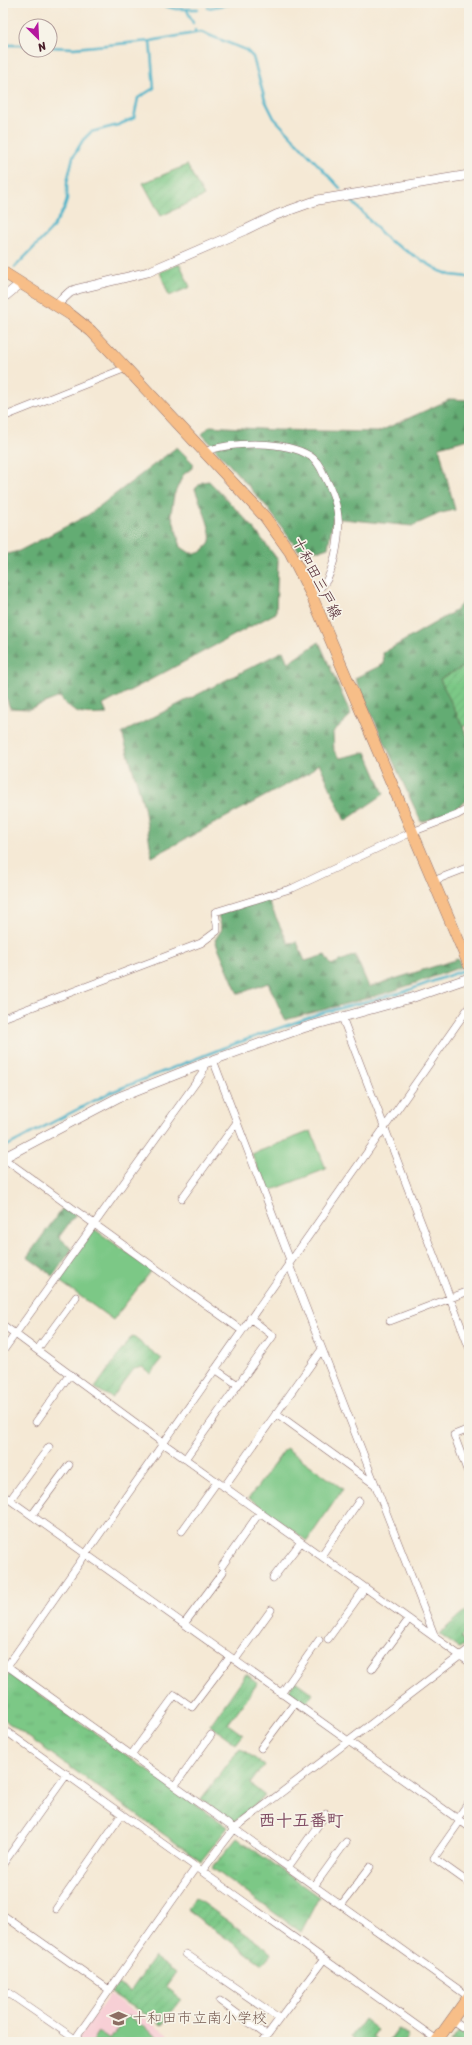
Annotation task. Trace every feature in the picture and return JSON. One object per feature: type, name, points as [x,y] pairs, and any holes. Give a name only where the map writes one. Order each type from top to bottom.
[{"type":"main road","name":"十和田三戸線","points":[[3,272],[20,284],[56,304],[91,331],[206,452],[265,517],[290,552],[311,594],[469,965]]},
{"type":"main road","points":[[436,2041],[469,1996]]},
{"type":"street","points":[[56,304],[74,290],[148,272],[303,205],[356,193],[469,175]]},
{"type":"street","points":[[3,298],[20,284]]},
{"type":"street","points":[[3,417],[126,368]]},
{"type":"street","points":[[206,452],[217,448],[261,444],[281,447],[303,453],[311,456],[318,463],[332,488],[340,521],[339,534],[329,577],[322,588],[311,594]]},
{"type":"street","points":[[3,1018],[201,943],[210,938],[216,931],[218,924],[215,912],[293,888],[412,832],[444,821],[469,808]]},
{"type":"street","points":[[433,881],[469,867]]},
{"type":"street","points":[[241,1330],[3,1158],[108,1102],[209,1061],[260,1042],[411,998],[469,978]]},
{"type":"street","points":[[469,1007],[289,1261],[86,1554],[4,1667],[175,1785],[469,1996]]},
{"type":"street","points":[[342,1017],[469,1347]]},
{"type":"street","points":[[209,1061],[237,1122],[322,1349],[435,1638]]},
{"type":"street","points":[[3,1351],[202,1074],[209,1061]]},
{"type":"street","points":[[182,1198],[237,1122]]},
{"type":"street","points":[[390,1320],[469,1291]]},
{"type":"street","points":[[38,1350],[76,1297]]},
{"type":"street","points":[[185,1459],[273,1336],[250,1318]]},
{"type":"street","points":[[3,1326],[300,1542],[469,1662]]},
{"type":"street","points":[[224,1487],[322,1349]]},
{"type":"street","points":[[215,1369],[238,1385]]},
{"type":"street","points":[[36,1422],[70,1374]]},
{"type":"street","points":[[276,1413],[375,1484]]},
{"type":"street","points":[[467,1470],[454,1435],[469,1429]]},
{"type":"street","points":[[10,1500],[49,1447]]},
{"type":"street","points":[[32,1515],[69,1465]]},
{"type":"street","points":[[182,1530],[217,1482]]},
{"type":"street","points":[[3,1495],[469,1828]]},
{"type":"street","points":[[321,1556],[359,1501]]},
{"type":"street","points":[[184,1624],[260,1512]]},
{"type":"street","points":[[274,1578],[300,1542]]},
{"type":"street","points":[[328,1639],[365,1588]]},
{"type":"street","points":[[131,1755],[175,1695],[192,1707],[271,1610]]},
{"type":"street","points":[[372,1669],[409,1619]]},
{"type":"street","points":[[281,1694],[319,1640]]},
{"type":"street","points":[[7,1992],[74,2041],[108,1990],[199,1869],[235,1828],[469,1649]]},
{"type":"street","points":[[261,1748],[294,1704]]},
{"type":"street","points":[[3,1729],[436,2041]]},
{"type":"street","points":[[175,1785],[211,1735]]},
{"type":"street","points":[[3,1864],[67,1774]]},
{"type":"street","points":[[469,1802],[434,1858],[469,1883]]},
{"type":"street","points":[[56,1909],[122,1814]]},
{"type":"street","points":[[289,1866],[326,1814]]},
{"type":"street","points":[[315,1885],[346,1842]]},
{"type":"street","points":[[342,1904],[370,1868]]},
{"type":"street","points":[[3,1915],[108,1990]]},
{"type":"street","points":[[186,1954],[279,2018]]},
{"type":"street","points":[[262,2042],[324,1959]]},
{"type":"street","points":[[220,2001],[266,2035]]},
{"type":"street","points":[[452,2020],[469,2032]]},
{"type":"shaded area","name":"十和田市立南小学校","points":[[110,1994],[178,2042],[76,2042]]},
{"type":"green space","points":[[187,165],[204,196],[161,216],[143,183]]},
{"type":"green space","points":[[180,264],[190,287],[169,296],[160,272]]},
{"type":"green space","points":[[451,399],[469,400],[469,439],[439,447],[455,510],[441,513],[412,526],[333,518],[328,548],[322,550],[298,550],[267,507],[202,434],[210,426],[275,430],[378,432]]},
{"type":"green space","points":[[177,447],[194,464],[192,468],[183,475],[174,495],[171,513],[181,547],[190,553],[199,553],[210,541],[205,515],[195,489],[202,482],[209,481],[252,526],[278,560],[276,613],[103,705],[107,714],[92,715],[80,713],[65,704],[60,697],[29,709],[10,708],[3,689],[3,555],[19,551],[88,515]]},
{"type":"green space","points":[[469,596],[469,664],[440,679],[469,739],[469,799],[448,814],[421,822],[355,678],[384,664],[383,653],[455,611]]},
{"type":"green space","points":[[319,642],[351,715],[333,732],[334,751],[340,758],[366,752],[384,794],[345,821],[319,763],[310,772],[152,857],[144,807],[122,733],[283,651],[288,663]]},
{"type":"green space","points":[[469,664],[469,724],[463,727],[440,679]]},
{"type":"green space","points":[[267,898],[288,943],[297,942],[305,961],[325,955],[331,965],[355,955],[369,987],[458,959],[461,967],[390,992],[285,1020],[268,983],[238,994],[215,940],[222,929],[218,915]]},
{"type":"green space","points":[[311,1131],[326,1169],[267,1192],[252,1154]]},
{"type":"green space","points":[[64,1206],[76,1214],[59,1237],[72,1249],[53,1276],[27,1257]]},
{"type":"green space","points":[[94,1229],[152,1270],[113,1320],[58,1280]]},
{"type":"green space","points":[[132,1336],[162,1359],[151,1374],[142,1367],[134,1369],[112,1398],[95,1388]]},
{"type":"green space","points":[[286,1448],[343,1489],[307,1541],[249,1498]]},
{"type":"green space","points":[[469,1608],[469,1630],[461,1637],[466,1644],[459,1648],[439,1634]]},
{"type":"green space","points":[[10,1673],[228,1827],[201,1861],[3,1719],[3,1683]]},
{"type":"green space","points":[[246,1674],[258,1683],[228,1724],[243,1735],[236,1744],[210,1725]]},
{"type":"green space","points":[[295,1681],[313,1694],[304,1705],[288,1694],[288,1691]]},
{"type":"green space","points":[[240,1748],[264,1765],[250,1784],[265,1796],[233,1823],[201,1799]]},
{"type":"green space","points":[[237,1838],[319,1897],[301,1932],[212,1868]]},
{"type":"green space","points":[[195,1897],[272,1953],[262,1964],[187,1910]]},
{"type":"green space","points":[[154,1957],[176,1973],[166,1987],[182,1999],[162,2025],[111,1993],[118,1984],[130,1992]]},
{"type":"green space","points":[[127,2015],[165,2042],[91,2042],[98,2032],[110,2040]]},
{"type":"green space","points":[[364,2019],[378,2030],[373,2037],[379,2042],[357,2042],[351,2037]]},
{"type":"green space","points":[[398,2028],[409,2036],[404,2042],[388,2042]]},
{"type":"green space","points":[[461,2029],[469,2035],[469,2042],[450,2042]]},
{"type":"waterway","points":[[153,3],[176,9],[198,9]]},
{"type":"waterway","points":[[208,8],[236,3]]},
{"type":"waterway","points":[[187,10],[193,23]]},
{"type":"waterway","points":[[195,30],[195,33],[201,32],[246,50],[253,57],[265,100],[274,118],[340,188]]},
{"type":"waterway","points":[[15,267],[51,230],[64,209],[67,200],[67,182],[73,157],[83,140],[91,132],[118,125],[134,118],[138,98],[154,88],[150,41],[195,33]]},
{"type":"waterway","points":[[58,47],[74,48],[150,41]]},
{"type":"waterway","points":[[3,45],[18,45]]},
{"type":"waterway","points":[[350,199],[388,240],[440,271],[451,275],[469,277]]},
{"type":"waterway","points":[[3,1148],[109,1093],[223,1048],[322,1013],[406,991],[464,970]]},
{"type":"place","name":"十和田市立南小学校","points":[[119,2018]]},
{"type":"district","name":"西十五番町","points":[[301,1820]]}]
